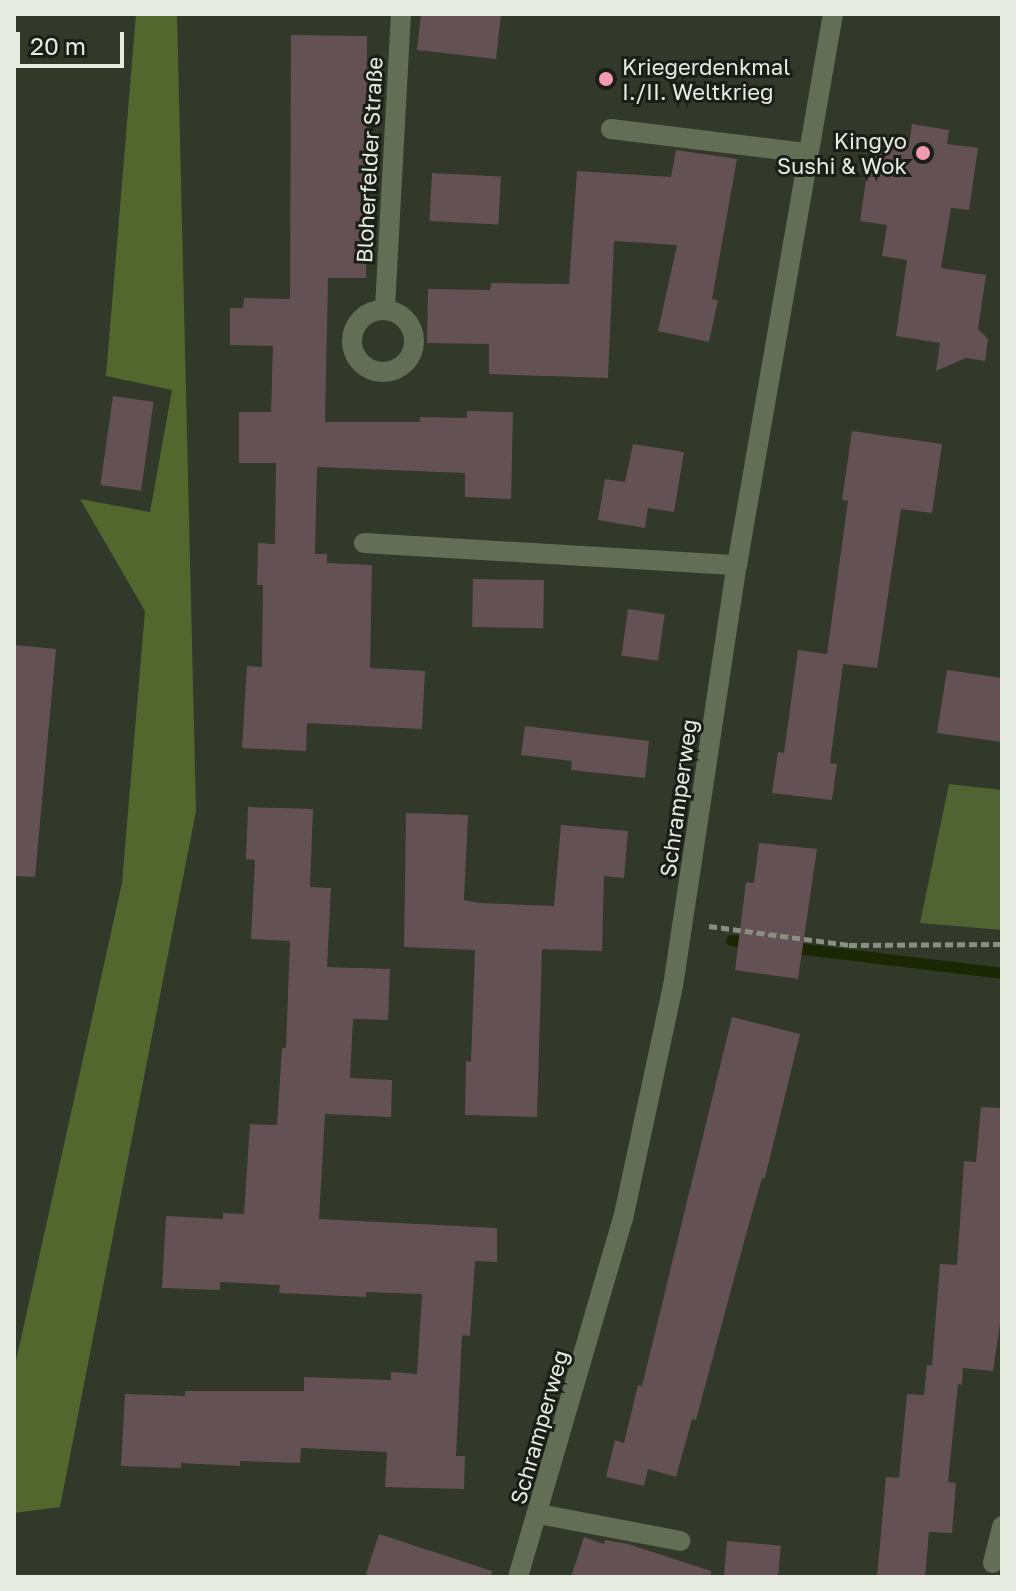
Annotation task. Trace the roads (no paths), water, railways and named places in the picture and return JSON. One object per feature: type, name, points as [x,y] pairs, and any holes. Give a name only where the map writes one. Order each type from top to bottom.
[{"type":"street","name":"Bloherfelder Straße","points":[[385,308],[401,14]]},
{"type":"street","name":"Schramperweg","points":[[518,1577],[539,1514],[623,1219],[684,922],[737,565],[833,14]]},
{"type":"street","points":[[611,129],[807,153]]},
{"type":"street","points":[[364,543],[737,565]]},
{"type":"street","points":[[539,1514],[680,1541]]},
{"type":"street","points":[[996,1568],[1002,1526]]},
{"type":"waterway","points":[[731,940],[751,942]]},
{"type":"waterway","points":[[788,947],[1002,973]]},
{"type":"place","name":"Kriegerdenkmal I./II. Weltkrieg","points":[[606,79]]},
{"type":"place","name":"Kingyo Sushi & Wok","points":[[923,153]]}]
